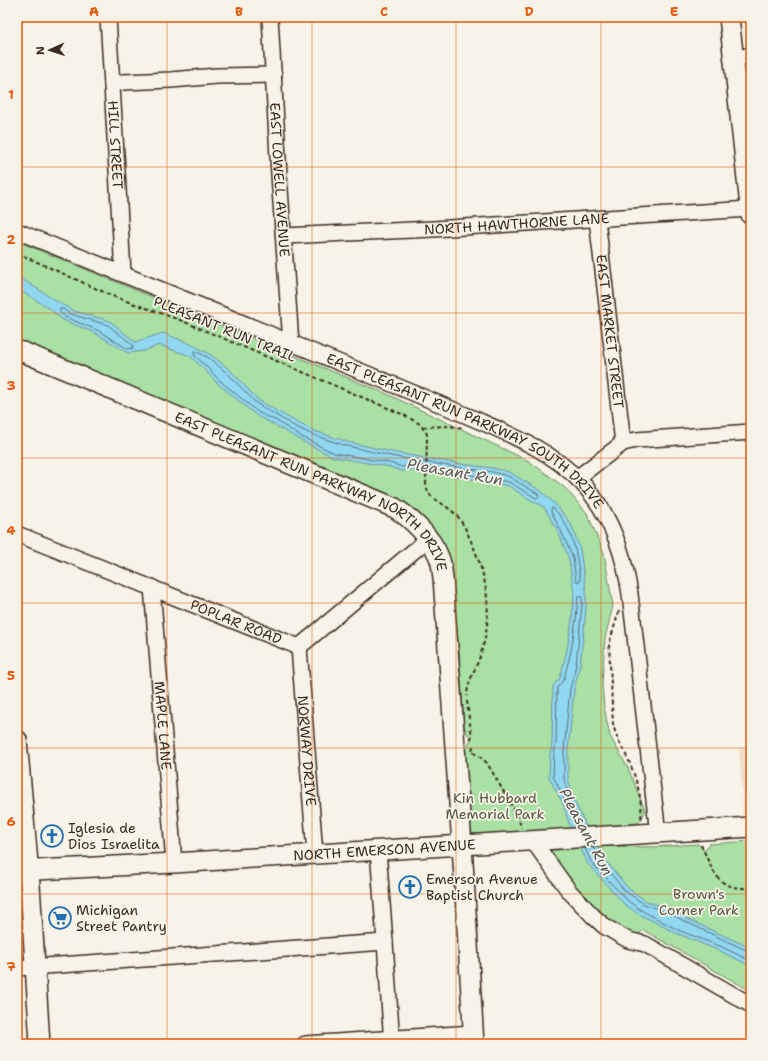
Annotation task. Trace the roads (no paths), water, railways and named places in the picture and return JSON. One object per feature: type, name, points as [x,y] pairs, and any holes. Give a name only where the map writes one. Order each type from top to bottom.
[{"type":"main road","points":[[729,17],[742,57],[751,212]]},
{"type":"main road","name":"EAST PLEASANT RUN PARKWAY NORTH DRIVE","points":[[17,351],[385,503],[407,516],[428,539],[434,548],[441,562],[467,741],[462,845],[474,1039]]},
{"type":"main road","points":[[17,740],[26,968],[40,1044]]},
{"type":"main road","name":"NORTH EMERSON AVENUE","points":[[23,871],[462,845],[528,837],[557,840],[751,827]]},
{"type":"street","name":"HILL STREET","points":[[108,17],[123,273]]},
{"type":"street","name":"EAST LOWELL AVENUE","points":[[270,17],[291,343]]},
{"type":"street","points":[[112,84],[217,76],[274,75]]},
{"type":"street","name":"NORTH HAWTHORNE LANE","points":[[284,236],[751,212]]},
{"type":"street","name":"EAST MARKET STREET","points":[[597,219],[623,443]]},
{"type":"street","name":"EAST PLEASANT RUN PARKWAY SOUTH DRIVE","points":[[17,231],[123,273],[427,399],[521,440],[545,453],[576,478],[597,502],[607,518],[617,540],[626,569],[658,834]]},
{"type":"street","points":[[576,478],[623,443],[641,439],[751,432]]},
{"type":"street","name":"POPLAR ROAD","points":[[17,534],[298,647],[428,539]]},
{"type":"street","name":"MAPLE LANE","points":[[152,588],[174,863]]},
{"type":"street","name":"NORWAY DRIVE","points":[[298,647],[315,854]]},
{"type":"street","points":[[528,837],[569,891],[586,910],[604,926],[628,940],[645,944],[751,1005]]},
{"type":"street","points":[[378,850],[392,1041]]},
{"type":"street","points":[[26,968],[384,942]]},
{"type":"street","points":[[305,1044],[474,1039]]},
{"type":"water","name":"Pleasant Run","points":[[17,276],[71,310],[110,321],[135,342],[163,333],[191,344],[211,355],[230,370],[258,400],[315,431],[348,442],[397,453],[493,468],[509,472],[541,491],[556,505],[571,524],[580,549],[586,590],[584,630],[580,665],[574,690],[568,751],[568,778],[574,800],[585,824],[605,860],[628,888],[646,901],[672,910],[687,919],[751,948],[751,966],[720,951],[676,933],[637,913],[624,904],[588,864],[569,823],[563,804],[549,777],[552,743],[553,686],[560,678],[567,650],[572,620],[574,593],[569,559],[558,532],[544,507],[509,486],[423,470],[401,471],[390,467],[333,457],[257,416],[216,382],[190,356],[159,345],[144,351],[128,353],[95,333],[63,320],[49,308],[17,289]]},
{"type":"place","name":"Iglesia de Dios Israelita","points":[[52,836]]},
{"type":"place","name":"Emerson Avenue Baptist Church","points":[[410,887]]},
{"type":"place","name":"Michigan Street Pantry","points":[[60,918]]},
{"type":"park label","name":"Kin Hubbard Memorial Park","points":[[495,806]]},
{"type":"park label","name":"Brown's Corner Park","points":[[699,902]]}]
